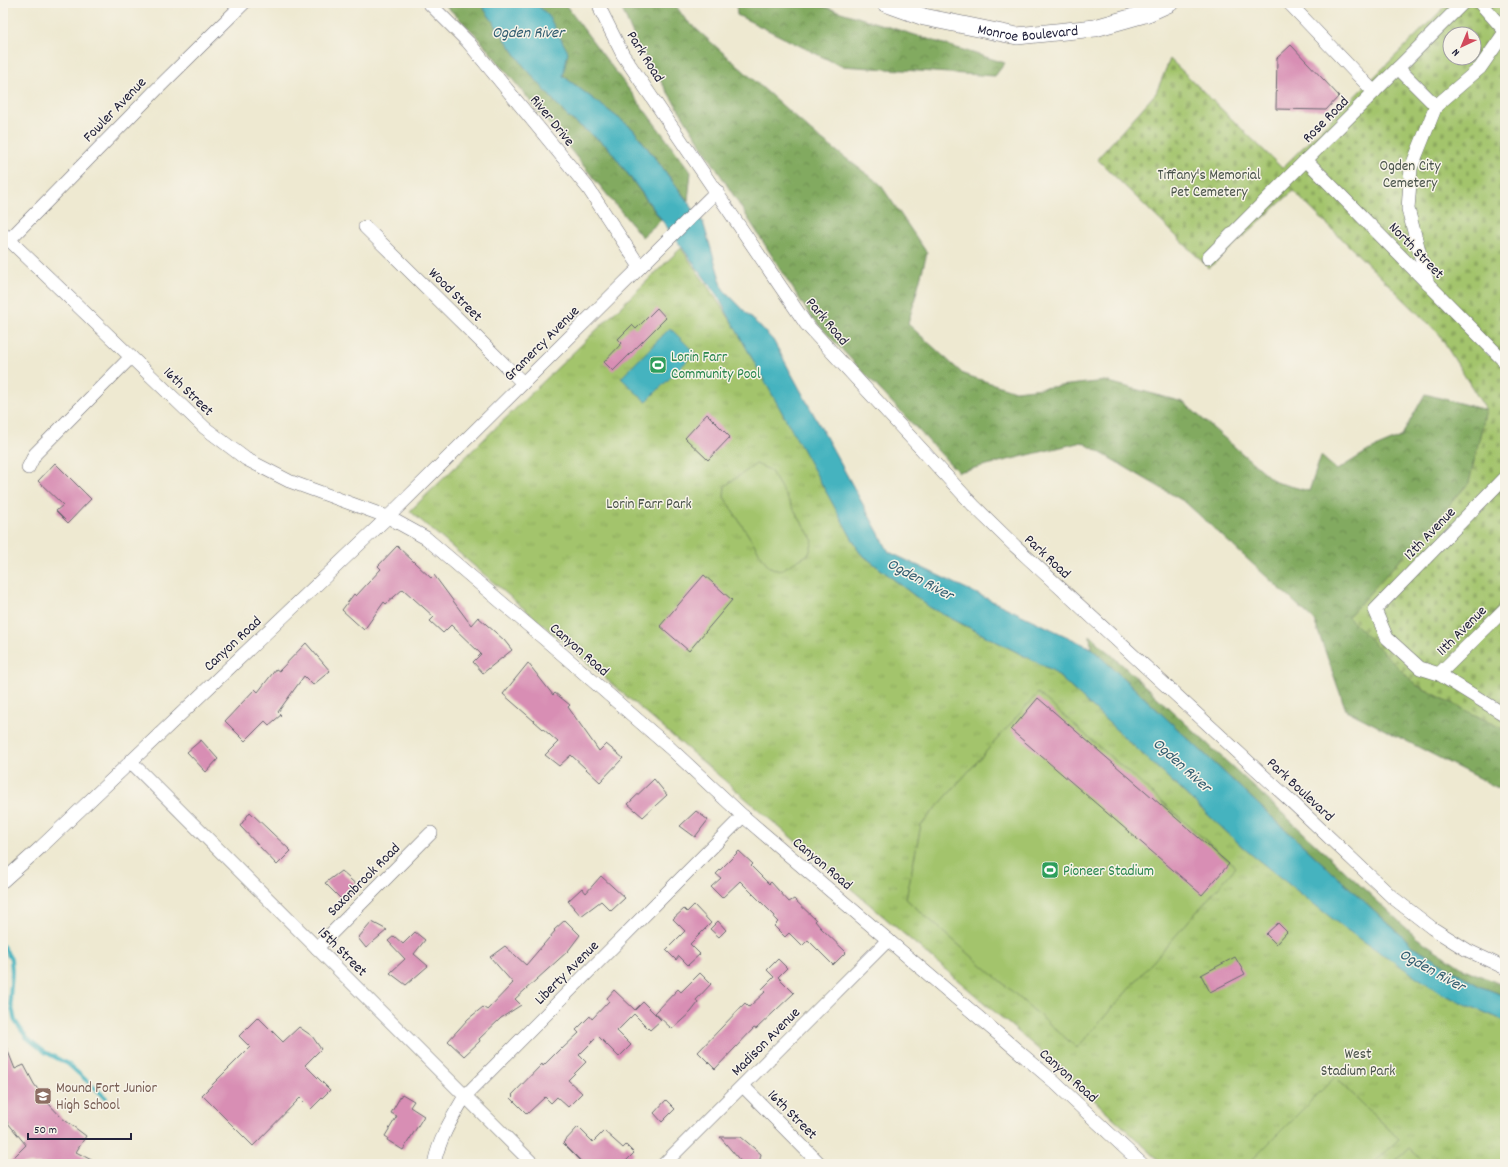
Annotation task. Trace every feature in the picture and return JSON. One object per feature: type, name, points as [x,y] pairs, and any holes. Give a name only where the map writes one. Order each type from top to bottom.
[{"type":"main road","name":"Monroe Boulevard","points":[[885,3],[924,17],[1017,36],[1095,28],[1148,14],[1170,3]]},
{"type":"street","name":"Fowler Avenue","points":[[6,237],[244,3]]},
{"type":"street","name":"River Drive","points":[[429,3],[468,42],[588,188],[640,267]]},
{"type":"street","name":"Park Road","points":[[599,3],[601,11],[623,55],[717,191],[806,324],[974,506],[1089,615]]},
{"type":"street","points":[[1289,3],[1374,92]]},
{"type":"street","name":"Rose Road","points":[[1208,258],[1463,3]]},
{"type":"street","points":[[1428,284],[1408,209],[1411,168],[1436,106],[1480,68],[1505,31],[1480,3]]},
{"type":"street","points":[[1398,68],[1436,106]]},
{"type":"street","name":"North Street","points":[[1306,160],[1505,362]]},
{"type":"street","name":"Gramercy Avenue","points":[[388,517],[717,191]]},
{"type":"street","name":"Wood Street","points":[[365,227],[523,383]]},
{"type":"street","name":"16th Street","points":[[6,237],[205,428],[246,459],[288,481],[388,517]]},
{"type":"street","points":[[28,468],[35,454],[131,357]]},
{"type":"street","name":"12th Avenue","points":[[1439,674],[1420,668],[1387,638],[1375,610],[1505,477]]},
{"type":"street","name":"Canyon Road","points":[[3,881],[388,517],[426,538],[592,679],[670,748],[743,816],[1052,1080],[1142,1164]]},
{"type":"street","name":"11th Avenue","points":[[1439,674],[1505,609]]},
{"type":"street","name":"Park Boulevard","points":[[1089,615],[1294,804],[1392,897],[1432,928],[1467,950],[1505,968]]},
{"type":"street","points":[[1439,674],[1505,715]]},
{"type":"street","name":"15th Street","points":[[130,761],[533,1164]]},
{"type":"street","name":"Liberty Avenue","points":[[434,1164],[440,1143],[448,1125],[465,1096],[743,816]]},
{"type":"street","name":"Saxonbrook Road","points":[[317,948],[432,832]]},
{"type":"street","name":"Madison Avenue","points":[[664,1164],[888,940]]},
{"type":"street","name":"16th Street","points":[[743,1086],[820,1164]]},
{"type":"green space","points":[[443,3],[480,3],[523,65],[567,116],[608,147],[661,220],[642,237],[476,35]]},
{"type":"green space","points":[[535,3],[564,3],[691,172],[688,201],[633,129],[563,76],[548,15]]},
{"type":"green space","points":[[622,3],[674,3],[685,19],[818,137],[880,184],[927,253],[908,324],[963,374],[1015,391],[1105,381],[1183,402],[1275,482],[1309,491],[1321,456],[1337,470],[1368,451],[1401,437],[1425,394],[1486,410],[1469,483],[1348,617],[1416,685],[1505,730],[1505,790],[1498,788],[1346,710],[1314,620],[1185,502],[1082,442],[958,472],[811,317],[637,44],[621,7]]},
{"type":"green space","points":[[736,3],[812,3],[1005,63],[995,76],[841,66],[737,15]]},
{"type":"green space","name":"Ogden City Cemetery","points":[[1449,3],[1505,3],[1505,730],[1416,685],[1348,617],[1469,483],[1486,410],[1438,333],[1293,191],[1209,268],[1097,159],[1156,93],[1170,59],[1282,168]]},
{"type":"green space","points":[[681,248],[750,348],[860,553],[929,607],[1052,670],[1247,851],[1442,994],[1505,1021],[1505,1164],[1163,1164],[1051,1060],[410,511]]},
{"type":"green space","points":[[756,464],[770,470],[813,541],[809,554],[779,571],[768,566],[724,497],[725,486]]},
{"type":"green space","points":[[1090,635],[1417,938],[1464,969],[1505,986],[1505,996],[1479,986],[1413,946],[1274,819],[1091,648]]},
{"type":"green space","name":"Pioneer Stadium","points":[[1038,693],[1236,867],[1077,1048],[906,899],[921,825]]},
{"type":"green space","points":[[1335,1077],[1399,1139],[1373,1164],[1248,1164]]},
{"type":"green space","points":[[1409,1148],[1426,1164],[1392,1164]]},
{"type":"water","name":"Ogden River","points":[[480,3],[535,3],[548,15],[568,52],[563,76],[633,129],[703,222],[723,289],[773,340],[889,552],[1091,648],[1274,819],[1413,946],[1479,986],[1505,996],[1505,1021],[1442,994],[1344,928],[1247,851],[1052,670],[929,607],[860,553],[717,295],[608,147],[567,116],[523,65]]},
{"type":"water","name":"Lorin Farr Community Pool","points":[[670,328],[695,353],[646,402],[621,378]]},
{"type":"building","points":[[1291,45],[1339,96],[1326,110],[1276,109],[1277,58]]},
{"type":"building","points":[[657,308],[666,318],[613,371],[604,362],[622,343],[618,339],[632,325],[636,329]]},
{"type":"building","points":[[707,414],[730,437],[708,460],[685,438]]},
{"type":"building","points":[[55,463],[91,499],[68,523],[56,511],[63,505],[38,481]]},
{"type":"building","points":[[397,546],[431,578],[434,575],[471,625],[478,617],[504,640],[512,650],[483,673],[473,662],[481,654],[451,625],[443,633],[430,621],[434,617],[403,589],[386,604],[384,602],[364,630],[342,610],[354,594],[356,596],[381,569],[378,566]]},
{"type":"building","points":[[704,575],[732,600],[689,651],[660,626]]},
{"type":"building","points":[[306,643],[330,671],[313,685],[304,676],[278,712],[281,715],[269,725],[265,721],[245,741],[225,721],[255,689],[258,692],[276,669],[279,671]]},
{"type":"building","points":[[528,663],[553,695],[555,693],[570,705],[568,707],[599,751],[606,744],[623,758],[600,782],[571,755],[559,766],[545,755],[558,742],[503,694]]},
{"type":"building","points":[[1038,698],[1229,864],[1202,895],[1011,730]]},
{"type":"building","points":[[201,740],[218,759],[206,772],[187,752]]},
{"type":"building","points":[[654,779],[667,795],[643,817],[628,804]]},
{"type":"building","points":[[696,811],[708,820],[695,837],[680,826]]},
{"type":"building","points":[[250,812],[291,851],[277,865],[240,826]]},
{"type":"building","points":[[739,851],[753,864],[751,866],[769,884],[771,882],[789,902],[794,899],[846,952],[833,965],[808,940],[802,946],[789,933],[785,937],[774,926],[778,922],[774,918],[775,916],[740,881],[722,898],[711,887],[721,878],[716,874]]},
{"type":"building","points":[[341,871],[359,887],[344,902],[325,883]]},
{"type":"building","points":[[601,876],[625,898],[611,911],[601,901],[581,916],[568,901],[582,888],[586,893]]},
{"type":"building","points":[[694,905],[711,923],[690,944],[700,954],[688,965],[679,956],[676,960],[666,950],[685,931],[673,919],[684,909],[687,912]]},
{"type":"building","points":[[565,920],[580,935],[568,951],[515,999],[521,1005],[501,1018],[464,1056],[448,1041],[468,1019],[483,1007],[487,1010],[513,983],[490,957],[505,946],[526,965],[555,931],[554,930]]},
{"type":"building","points":[[718,921],[726,930],[719,937],[710,929]]},
{"type":"building","points":[[372,922],[387,930],[366,948],[358,938]]},
{"type":"building","points":[[1278,923],[1287,932],[1276,944],[1266,934]]},
{"type":"building","points":[[415,932],[425,940],[414,954],[428,966],[406,985],[390,973],[405,959],[388,941],[394,936],[403,944]]},
{"type":"building","points":[[1235,957],[1245,974],[1210,992],[1201,975]]},
{"type":"building","points":[[778,959],[787,968],[778,977],[794,993],[756,1029],[754,1028],[715,1069],[698,1052],[745,1003],[749,1007],[765,992],[762,989],[774,977],[767,970]]},
{"type":"building","points":[[700,973],[711,984],[696,1000],[698,1003],[691,1012],[672,1029],[655,1013],[678,989],[681,992]]},
{"type":"building","points":[[614,990],[635,1010],[643,1002],[661,1020],[650,1030],[634,1014],[617,1031],[631,1045],[619,1057],[598,1036],[579,1055],[586,1062],[568,1080],[582,1093],[568,1107],[557,1097],[551,1103],[545,1097],[527,1114],[511,1098],[513,1096],[512,1095],[542,1064],[543,1066],[579,1033],[576,1030],[590,1016],[592,1019],[609,1001],[607,998]]},
{"type":"building","points":[[258,1017],[283,1042],[299,1027],[312,1036],[321,1049],[305,1065],[330,1090],[311,1109],[300,1098],[253,1146],[202,1095],[250,1047],[239,1036]]},
{"type":"building","points":[[3,1039],[15,1069],[24,1065],[34,1084],[48,1103],[62,1118],[86,1136],[76,1152],[99,1164],[7,1164],[26,1145],[3,1117]]},
{"type":"building","points":[[402,1094],[414,1101],[410,1107],[424,1116],[403,1150],[387,1140],[388,1138],[385,1136],[397,1116],[391,1113]]},
{"type":"building","points":[[666,1100],[675,1109],[662,1122],[654,1113]]},
{"type":"building","points":[[578,1127],[593,1142],[604,1131],[623,1148],[626,1145],[634,1153],[623,1164],[584,1164],[563,1143]]},
{"type":"building","points":[[720,1137],[741,1137],[761,1154],[759,1164],[743,1164]]},
{"type":"waterway","points":[[3,946],[11,959],[12,972],[10,998],[15,1021],[27,1038],[45,1052],[68,1064],[106,1098]]},
{"type":"place","name":"Lorin Farr Community Pool","points":[[658,365]]},
{"type":"place","name":"Pioneer Stadium","points":[[1050,870]]},
{"type":"place","name":"Mound Fort Junior High School","points":[[43,1096]]},
{"type":"park label","name":"Tiffany's Memorial Pet Cemetery","points":[[1209,182]]},
{"type":"park label","name":"Lorin Farr Park","points":[[649,503]]},
{"type":"park label","name":"West Stadium Park","points":[[1358,1062]]}]
